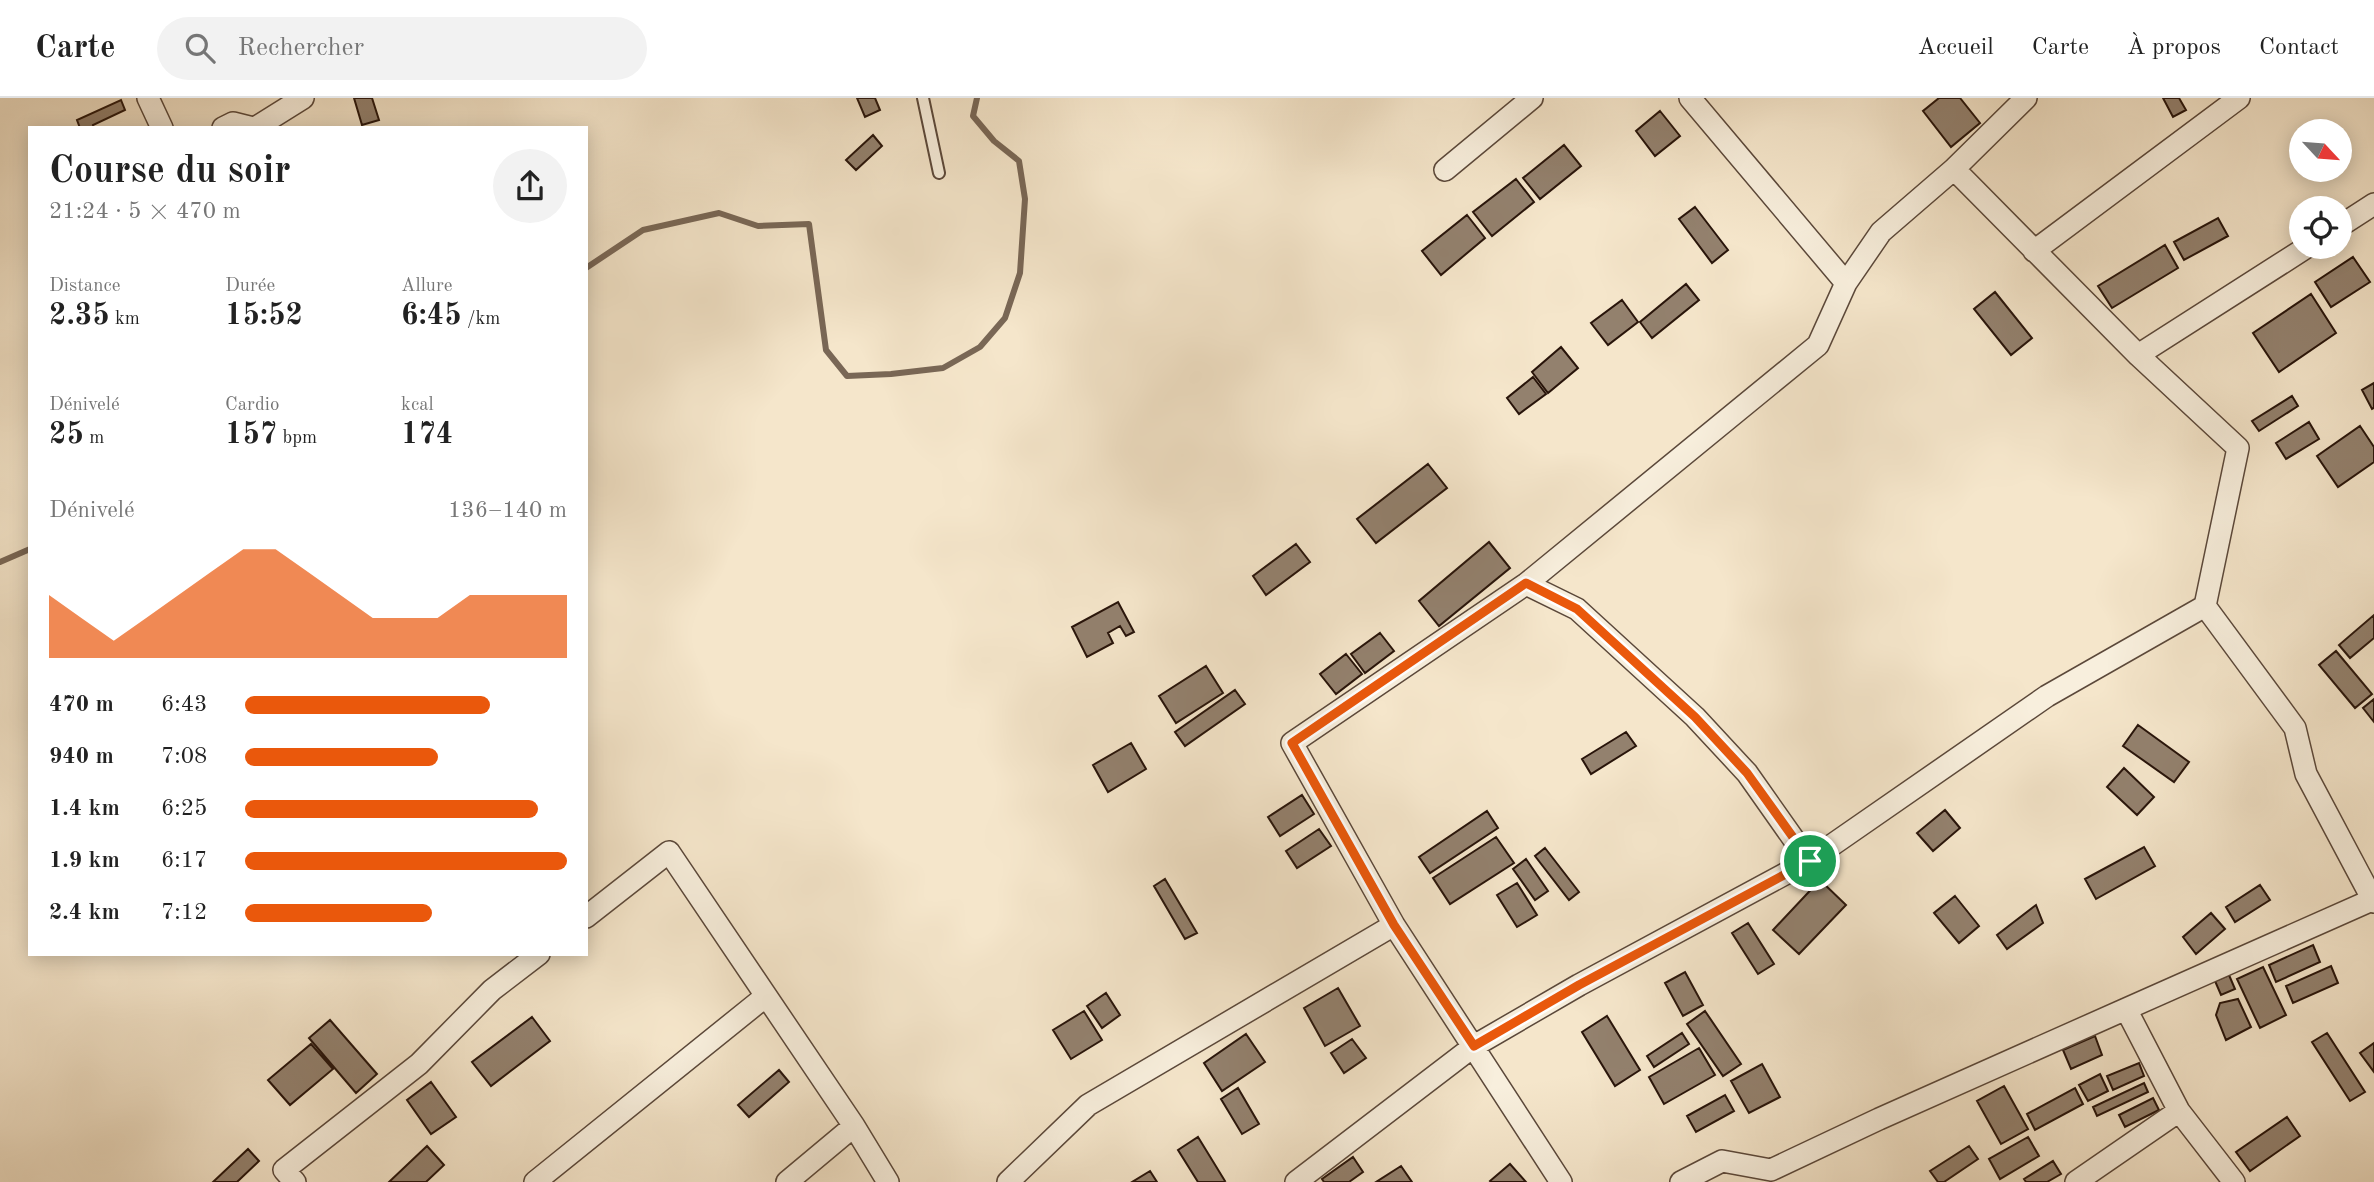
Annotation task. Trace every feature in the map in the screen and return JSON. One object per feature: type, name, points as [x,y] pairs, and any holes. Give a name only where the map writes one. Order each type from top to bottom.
[{"type":"street","points":[[257,126],[303,98]]},
{"type":"street","points":[[1445,170],[1532,98]]},
{"type":"street","points":[[1690,98],[1846,283]]},
{"type":"street","points":[[1561,1182],[1394,925],[1292,743],[1526,583],[1818,345],[1846,283],[1881,232],[1954,169],[2026,98]]},
{"type":"street","points":[[2034,251],[2239,98]]},
{"type":"street","points":[[148,99],[149,126]]},
{"type":"street","points":[[148,99],[161,126]]},
{"type":"street","points":[[227,126],[233,123],[246,126]]},
{"type":"street","points":[[1681,1182],[1722,1161],[1771,1170],[1879,1119],[2374,900],[2306,774],[2295,728],[2205,606],[2238,448],[2138,355],[1954,169]]},
{"type":"street","points":[[2352,218],[2374,204]]},
{"type":"street","points":[[2138,355],[2289,259]]},
{"type":"street","points":[[1526,583],[1577,609],[1695,717],[1747,773],[1810,861]]},
{"type":"street","points":[[1296,1182],[1474,1046],[1579,985],[1810,861],[2047,696],[2205,606]]},
{"type":"street","points":[[588,915],[669,852],[854,1126],[888,1182]]},
{"type":"street","points":[[1008,1182],[1088,1105],[1394,925]]},
{"type":"street","points":[[284,1178],[419,1064],[492,990],[536,956]]},
{"type":"street","points":[[535,1182],[766,996]]},
{"type":"street","points":[[2126,1009],[2179,1111],[2234,1182]]},
{"type":"street","points":[[2076,1182],[2179,1111]]},
{"type":"street","points":[[787,1182],[854,1126]]},
{"type":"lane","points":[[923,98],[939,173]]},
{"type":"building","points":[[354,98],[372,98],[379,120],[362,125]]},
{"type":"building","points":[[857,98],[875,98],[880,110],[865,117]]},
{"type":"building","points":[[1939,98],[1960,98],[1980,123],[1951,147],[1923,111]]},
{"type":"building","points":[[2163,98],[2179,98],[2186,110],[2173,117]]},
{"type":"building","points":[[121,100],[125,110],[93,126],[79,126],[77,120]]},
{"type":"building","points":[[1660,111],[1680,136],[1655,156],[1636,131]]},
{"type":"building","points":[[873,135],[882,146],[856,170],[846,160]]},
{"type":"building","points":[[1564,145],[1581,166],[1540,199],[1523,178]]},
{"type":"building","points":[[1516,179],[1534,202],[1492,236],[1473,212]]},
{"type":"building","points":[[1695,207],[1728,250],[1712,263],[1679,219]]},
{"type":"building","points":[[1467,215],[1485,238],[1441,275],[1422,251]]},
{"type":"building","points":[[2218,218],[2228,236],[2184,260],[2174,242]]},
{"type":"building","points":[[2165,245],[2178,268],[2112,308],[2098,286]]},
{"type":"building","points":[[2352,258],[2370,282],[2331,307],[2315,282]]},
{"type":"building","points":[[1686,284],[1699,300],[1652,338],[1640,322]]},
{"type":"building","points":[[1995,292],[2032,338],[2011,355],[1974,309]]},
{"type":"building","points":[[2311,294],[2336,333],[2279,372],[2253,333]]},
{"type":"building","points":[[1622,300],[1638,322],[1608,345],[1591,323]]},
{"type":"building","points":[[1561,347],[1578,368],[1548,393],[1532,372]]},
{"type":"building","points":[[1533,377],[1546,394],[1519,414],[1507,398]]},
{"type":"building","points":[[2374,383],[2374,408],[2372,409],[2362,390]]},
{"type":"building","points":[[2292,396],[2298,406],[2259,431],[2252,421]]},
{"type":"building","points":[[2309,422],[2319,439],[2286,459],[2276,443]]},
{"type":"building","points":[[2360,426],[2374,447],[2374,462],[2338,487],[2317,456]]},
{"type":"building","points":[[1428,464],[1447,488],[1376,543],[1357,519]]},
{"type":"building","points":[[1489,542],[1510,568],[1439,626],[1419,601]]},
{"type":"building","points":[[1296,544],[1310,562],[1266,595],[1253,576]]},
{"type":"building","points":[[1118,602],[1134,632],[1126,636],[1120,626],[1108,633],[1113,643],[1087,657],[1072,627]]},
{"type":"building","points":[[2374,615],[2374,638],[2350,658],[2339,645]]},
{"type":"building","points":[[1380,633],[1394,651],[1365,673],[1351,654]]},
{"type":"building","points":[[2336,651],[2372,694],[2355,708],[2319,665]]},
{"type":"building","points":[[1346,654],[1362,674],[1336,694],[1320,674]]},
{"type":"building","points":[[1206,666],[1223,693],[1176,723],[1159,696]]},
{"type":"building","points":[[1235,690],[1245,704],[1185,746],[1175,732]]},
{"type":"building","points":[[2374,699],[2374,722],[2363,708]]},
{"type":"building","points":[[2138,725],[2189,762],[2174,782],[2123,746]]},
{"type":"building","points":[[1626,732],[1636,746],[1591,774],[1582,759]]},
{"type":"building","points":[[1131,743],[1146,769],[1108,792],[1093,765]]},
{"type":"building","points":[[2124,768],[2154,797],[2137,815],[2107,787]]},
{"type":"building","points":[[1302,795],[1314,814],[1280,836],[1268,817]]},
{"type":"building","points":[[1945,810],[1960,828],[1933,851],[1917,833]]},
{"type":"building","points":[[1487,811],[1498,828],[1430,873],[1419,857]]},
{"type":"building","points":[[1319,829],[1331,846],[1297,868],[1286,851]]},
{"type":"building","points":[[1496,837],[1514,863],[1450,904],[1433,878]]},
{"type":"building","points":[[2144,847],[2155,866],[2096,899],[2085,879]]},
{"type":"building","points":[[1545,848],[1579,892],[1569,900],[1535,856]]},
{"type":"building","points":[[1526,859],[1548,891],[1535,900],[1513,869]]},
{"type":"building","points":[[1165,879],[1197,933],[1185,939],[1154,886]]},
{"type":"building","points":[[1820,880],[1846,905],[1799,954],[1773,930]]},
{"type":"building","points":[[1517,883],[1537,915],[1517,927],[1497,895]]},
{"type":"building","points":[[2260,885],[2270,900],[2235,922],[2226,907]]},
{"type":"building","points":[[1955,896],[1979,926],[1959,943],[1934,913]]},
{"type":"building","points":[[2036,905],[2043,923],[2007,949],[1997,935]]},
{"type":"building","points":[[2211,913],[2225,929],[2196,954],[2183,937]]},
{"type":"building","points":[[1748,923],[1774,964],[1758,974],[1732,933]]},
{"type":"building","points":[[2313,945],[2320,962],[2276,982],[2269,965]]},
{"type":"building","points":[[2331,966],[2338,983],[2293,1003],[2286,986]]},
{"type":"building","points":[[2263,967],[2286,1015],[2260,1028],[2237,979]]},
{"type":"building","points":[[1685,972],[1703,1005],[1683,1016],[1665,983]]},
{"type":"building","points":[[2229,975],[2235,989],[2221,995],[2215,981]]},
{"type":"building","points":[[1338,988],[1360,1026],[1325,1046],[1304,1008]]},
{"type":"building","points":[[1106,993],[1120,1015],[1102,1028],[1087,1006]]},
{"type":"building","points":[[2238,999],[2251,1027],[2226,1040],[2216,1015],[2220,1003]]},
{"type":"building","points":[[1084,1011],[1102,1040],[1071,1059],[1053,1030]]},
{"type":"building","points":[[1705,1011],[1741,1064],[1723,1076],[1687,1024]]},
{"type":"building","points":[[1607,1016],[1640,1070],[1615,1086],[1582,1032]]},
{"type":"building","points":[[532,1017],[550,1041],[491,1086],[472,1062]]},
{"type":"building","points":[[330,1020],[377,1074],[356,1093],[309,1038]]},
{"type":"building","points":[[1682,1033],[1689,1044],[1654,1067],[1647,1056]]},
{"type":"building","points":[[2327,1033],[2365,1092],[2350,1101],[2312,1042]]},
{"type":"building","points":[[1246,1034],[1265,1062],[1222,1091],[1204,1063]]},
{"type":"building","points":[[2095,1036],[2102,1055],[2071,1069],[2063,1050]]},
{"type":"building","points":[[1352,1039],[1366,1058],[1344,1073],[1331,1053]]},
{"type":"building","points":[[2374,1043],[2374,1072],[2360,1053]]},
{"type":"building","points":[[311,1044],[333,1069],[290,1105],[268,1080]]},
{"type":"building","points":[[1699,1048],[1715,1075],[1664,1104],[1649,1077]]},
{"type":"building","points":[[2139,1063],[2144,1076],[2113,1090],[2107,1076]]},
{"type":"building","points":[[1762,1064],[1780,1097],[1749,1113],[1731,1081]]},
{"type":"building","points":[[779,1070],[789,1082],[749,1117],[738,1105]]},
{"type":"building","points":[[2100,1074],[2108,1091],[2088,1101],[2079,1085]]},
{"type":"building","points":[[431,1082],[456,1117],[431,1134],[407,1100]]},
{"type":"building","points":[[2144,1083],[2148,1092],[2097,1116],[2093,1107]]},
{"type":"building","points":[[2004,1086],[2028,1129],[2001,1144],[1977,1101]]},
{"type":"building","points":[[1238,1088],[1259,1124],[1242,1134],[1221,1099]]},
{"type":"building","points":[[2075,1088],[2083,1104],[2035,1130],[2027,1114]]},
{"type":"building","points":[[1725,1095],[1734,1111],[1696,1132],[1687,1116]]},
{"type":"building","points":[[2153,1098],[2159,1110],[2125,1127],[2119,1115]]},
{"type":"building","points":[[2287,1117],[2300,1136],[2250,1171],[2236,1152]]},
{"type":"building","points":[[1198,1137],[1225,1181],[1198,1182],[1178,1150]]},
{"type":"building","points":[[2028,1137],[2039,1156],[2000,1179],[1989,1159]]},
{"type":"building","points":[[427,1146],[444,1165],[426,1182],[389,1182]]},
{"type":"building","points":[[1969,1146],[1978,1159],[1944,1182],[1938,1182],[1930,1171]]},
{"type":"building","points":[[248,1149],[259,1161],[237,1182],[213,1182]]},
{"type":"building","points":[[1353,1157],[1363,1172],[1349,1182],[1324,1182],[1322,1179]]},
{"type":"building","points":[[2053,1161],[2061,1174],[2047,1182],[2026,1182],[2024,1179]]},
{"type":"building","points":[[1510,1164],[1526,1182],[1490,1181]]},
{"type":"building","points":[[1401,1166],[1412,1182],[1376,1182]]},
{"type":"building","points":[[1150,1171],[1157,1182],[1132,1182]]},
{"type":"waterway","points":[[588,267],[643,230],[719,213],[758,226],[809,224],[826,350],[847,376],[943,368],[980,347],[1005,318],[1020,273],[1025,199],[1019,161],[994,141],[973,116],[977,98]]},
{"type":"waterway","points":[[0,562],[28,550]]},
{"type":"route","points":[[1526,583],[1577,609],[1695,717],[1747,773],[1810,861],[1579,985],[1474,1046],[1394,925],[1292,743],[1526,583]]}]
